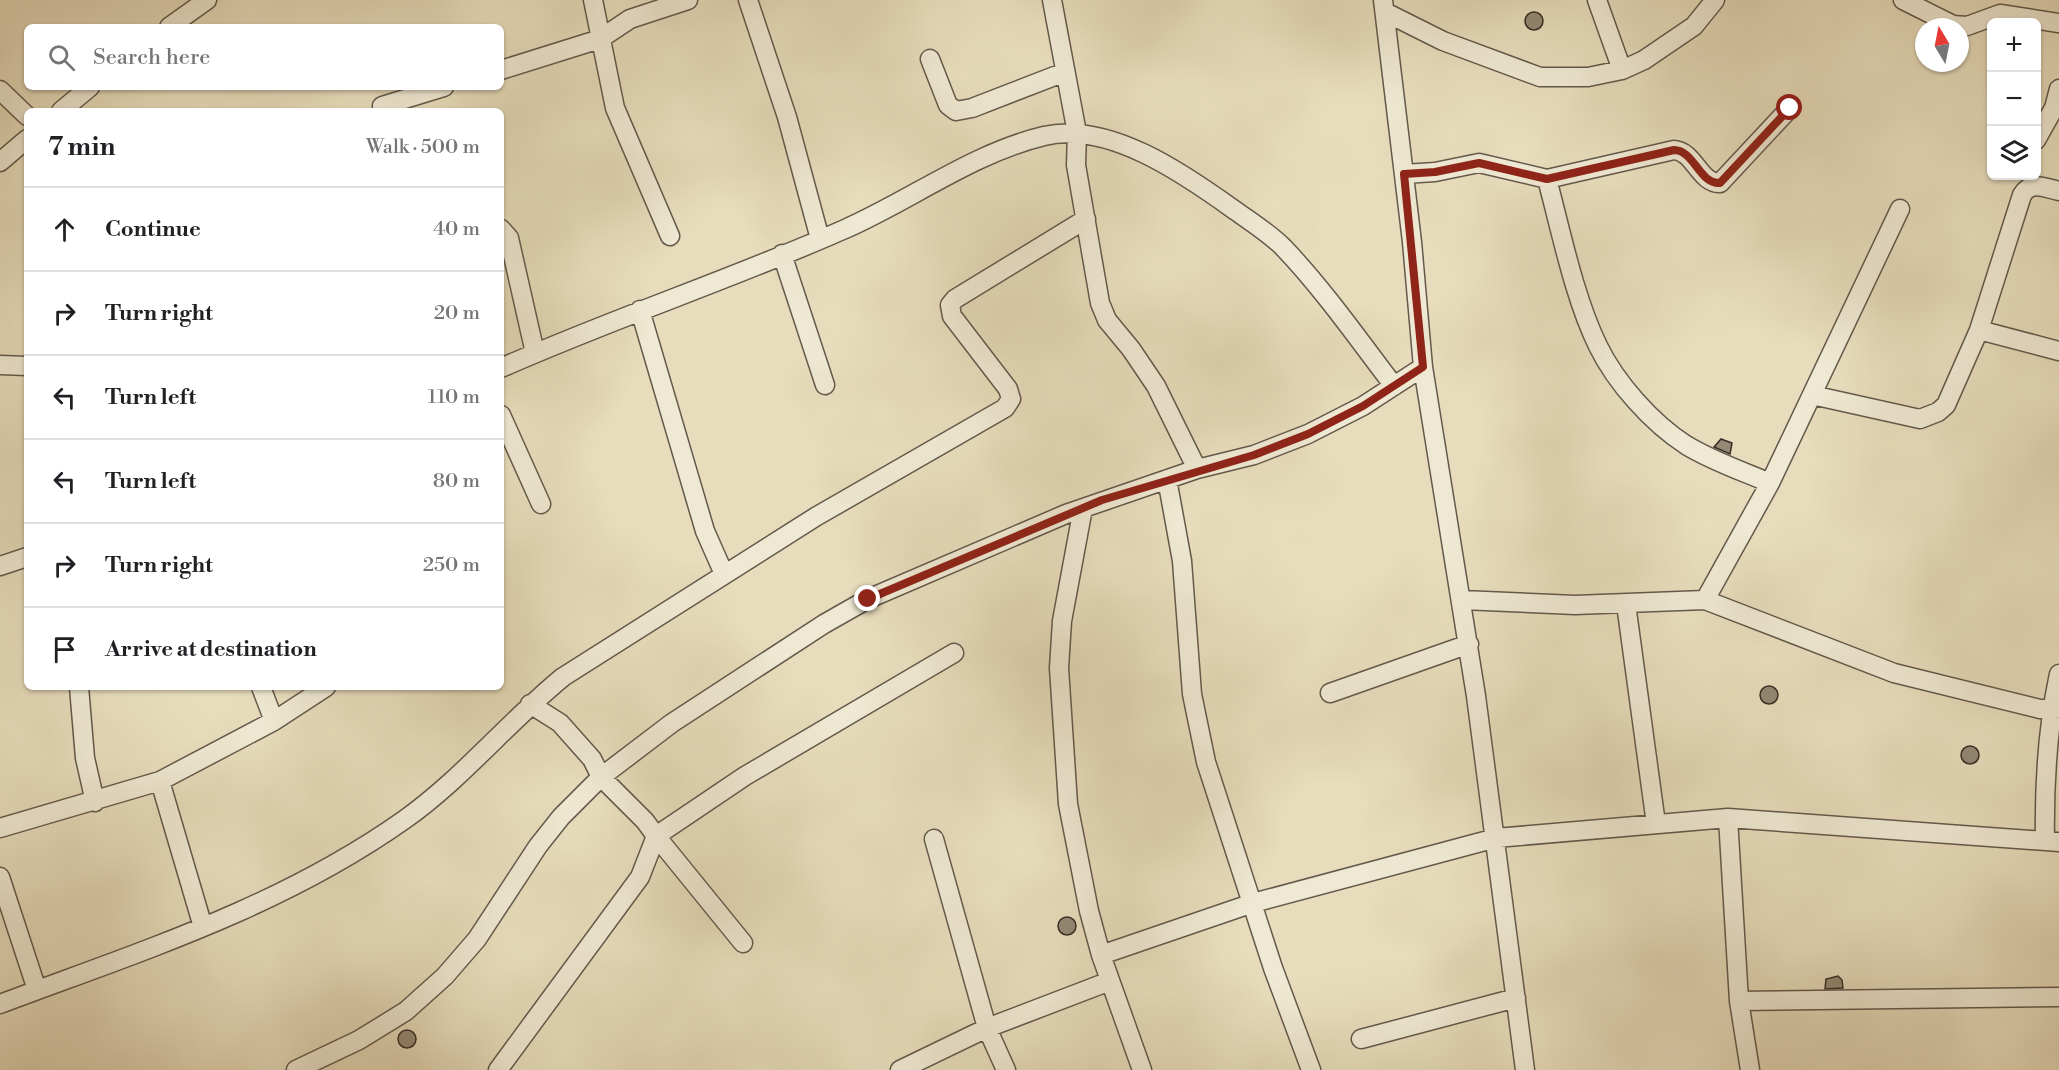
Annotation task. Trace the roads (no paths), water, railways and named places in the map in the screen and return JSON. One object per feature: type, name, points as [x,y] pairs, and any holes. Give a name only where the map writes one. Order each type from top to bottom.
[{"type":"street","points":[[173,24],[207,0]]},
{"type":"street","points":[[593,0],[615,108],[670,236]]},
{"type":"street","points":[[504,69],[600,39],[630,19],[688,0]]},
{"type":"street","points":[[748,0],[787,117],[820,239]]},
{"type":"street","points":[[1052,0],[1077,133],[1074,147],[1076,165],[1100,303],[1107,320],[1131,349],[1156,387],[1197,470]]},
{"type":"street","points":[[1597,0],[1622,70]]},
{"type":"street","points":[[1384,6],[1443,41],[1540,77],[1588,77],[1622,70],[1644,60],[1694,26],[1715,0]]},
{"type":"street","points":[[1903,0],[1953,25],[1967,26],[2000,14],[2059,23]]},
{"type":"street","points":[[1384,6],[1404,174],[1423,367],[1462,600],[1496,838],[1525,1070]]},
{"type":"street","points":[[930,59],[948,105],[956,111],[972,108],[1065,72]]},
{"type":"street","points":[[2041,132],[2054,108],[2059,89]]},
{"type":"street","points":[[0,90],[24,113]]},
{"type":"street","points":[[65,108],[86,90]]},
{"type":"street","points":[[382,106],[434,90]]},
{"type":"street","points":[[1404,174],[1435,172],[1479,163],[1547,179],[1674,150],[1683,152],[1712,182],[1720,183],[1790,108]]},
{"type":"street","points":[[504,367],[820,239],[1022,142],[1047,135],[1077,133],[1146,154],[1194,181],[1281,245],[1318,285],[1394,386]]},
{"type":"street","points":[[0,162],[24,142]]},
{"type":"street","points":[[1547,179],[1587,317],[1598,346],[1614,372],[1652,416],[1686,445],[1770,483]]},
{"type":"street","points":[[1812,395],[1920,419],[1929,417],[1946,405],[1979,330],[2025,182],[2059,191]]},
{"type":"street","points":[[1705,600],[1770,483],[1900,209]]},
{"type":"street","points":[[0,1004],[203,927],[297,886],[349,857],[406,819],[449,783],[530,704],[563,677],[817,516],[1005,408],[1011,399],[1008,389],[952,316],[950,305],[955,299],[1086,219]]},
{"type":"street","points":[[504,233],[509,238],[534,353]]},
{"type":"street","points":[[782,254],[825,385]]},
{"type":"street","points":[[640,310],[705,531],[724,574]]},
{"type":"street","points":[[1979,330],[2059,351]]},
{"type":"street","points":[[0,365],[24,366]]},
{"type":"street","points":[[296,1070],[359,1040],[406,1011],[445,976],[477,939],[537,846],[601,777],[681,717],[824,624],[868,599],[1083,508],[1167,479],[1254,455],[1308,434],[1363,406],[1423,367]]},
{"type":"street","points":[[504,422],[541,504]]},
{"type":"street","points":[[1167,479],[1182,561],[1192,694],[1206,762],[1273,968],[1311,1070]]},
{"type":"street","points":[[1083,508],[1062,621],[1059,668],[1068,804],[1089,911],[1101,955],[1142,1070]]},
{"type":"street","points":[[0,566],[24,558]]},
{"type":"street","points":[[1462,600],[1575,605],[1705,600],[1894,673],[1980,696],[2055,709]]},
{"type":"street","points":[[1626,603],[1656,824]]},
{"type":"street","points":[[1330,693],[1468,644]]},
{"type":"street","points":[[498,1070],[640,878],[656,836],[745,777],[954,653]]},
{"type":"street","points":[[1101,955],[1253,903],[1496,838],[1728,818],[2052,842],[2044,782],[2059,674]]},
{"type":"street","points":[[79,690],[85,758],[94,802]]},
{"type":"street","points":[[262,690],[274,722]]},
{"type":"street","points":[[0,828],[160,781],[274,722],[322,690]]},
{"type":"street","points":[[530,704],[560,723],[591,759],[601,777],[645,821],[743,944]]},
{"type":"street","points":[[160,781],[203,927]]},
{"type":"street","points":[[1728,818],[1739,1001],[1750,1070]]},
{"type":"street","points":[[934,839],[987,1028],[1006,1070]]},
{"type":"street","points":[[0,877],[4,907],[37,990]]},
{"type":"street","points":[[900,1070],[987,1028],[1110,981]]},
{"type":"street","points":[[1739,1001],[2059,997]]},
{"type":"street","points":[[1361,1039],[1516,998]]}]
